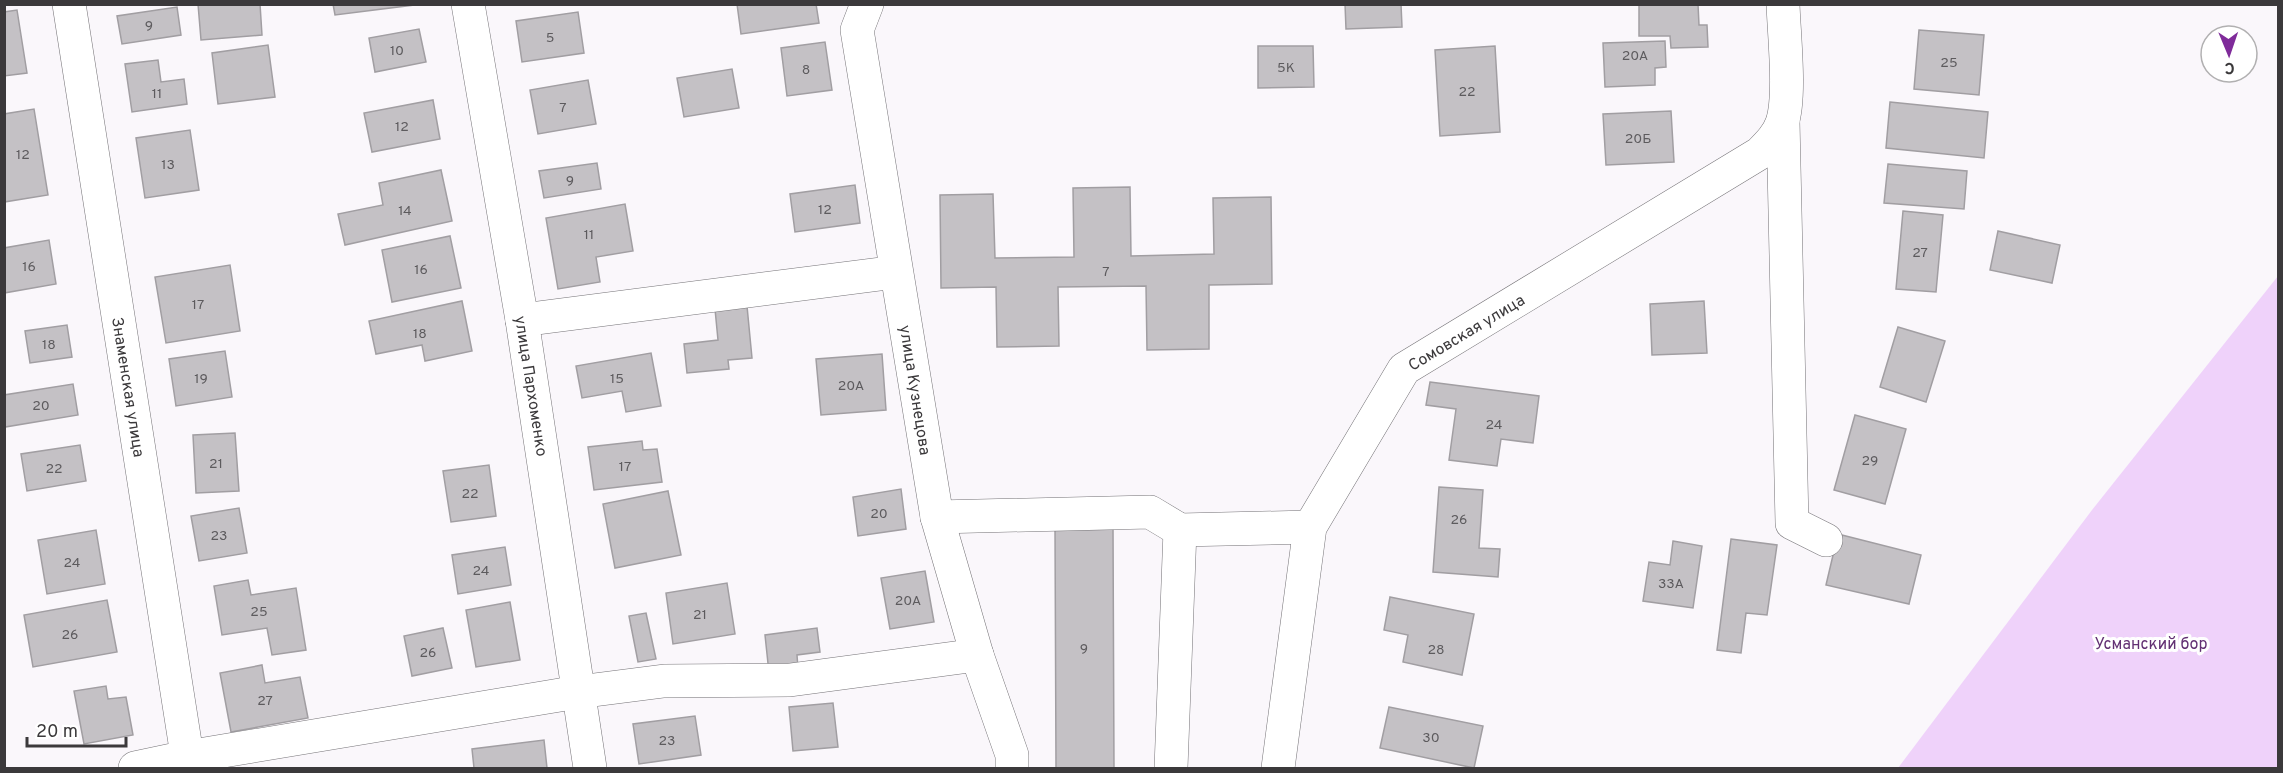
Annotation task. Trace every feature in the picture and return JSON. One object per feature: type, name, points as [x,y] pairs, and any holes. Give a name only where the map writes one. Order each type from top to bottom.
[{"type":"street","name":"Знаменская улица","points":[[69,4],[188,763]]},
{"type":"street","name":"улица Пархоменко","points":[[468,4],[522,320],[590,768]]},
{"type":"street","name":"Сомовская улица","points":[[1278,768],[1310,527],[1404,369],[1761,153],[1776,137],[1783,121],[1785,95],[1783,4]]},
{"type":"street","name":"улица Кузнецова","points":[[862,17],[896,272],[937,517],[977,655],[1012,755],[1012,768]]},
{"type":"street","points":[[1783,121],[1792,524],[1826,540]]},
{"type":"street","points":[[1761,153],[1784,182]]},
{"type":"street","points":[[522,320],[896,272]]},
{"type":"street","points":[[937,517],[1150,512],[1180,530],[1310,527]]},
{"type":"street","points":[[1171,768],[1180,530]]},
{"type":"street","points":[[135,768],[188,763],[578,692],[664,681],[790,680],[977,655]]},
{"type":"green space","name":"Усманский бор","points":[[2278,276],[2278,768],[1898,768],[2092,510]]},
{"type":"building","points":[[198,4],[260,4],[262,35],[201,40]]},
{"type":"building","points":[[333,4],[414,4],[414,5],[335,15]]},
{"type":"building","points":[[737,4],[816,4],[819,23],[741,34]]},
{"type":"building","points":[[1345,4],[1401,4],[1402,27],[1346,29]]},
{"type":"building","points":[[1639,4],[1698,4],[1699,25],[1707,25],[1708,47],[1671,48],[1670,36],[1639,36]]},
{"type":"building","points":[[177,7],[181,35],[122,44],[117,16]]},
{"type":"building","points":[[17,10],[27,73],[4,76],[4,12]]},
{"type":"building","points":[[578,12],[584,53],[522,62],[516,21]]},
{"type":"building","points":[[419,29],[426,62],[375,72],[369,38]]},
{"type":"building","points":[[1919,30],[1984,35],[1979,95],[1914,89]]},
{"type":"building","points":[[1665,41],[1666,67],[1655,68],[1655,85],[1605,87],[1603,43]]},
{"type":"building","points":[[825,42],[832,90],[787,96],[781,48]]},
{"type":"building","points":[[268,45],[275,97],[218,104],[212,53]]},
{"type":"building","points":[[1258,46],[1313,46],[1314,87],[1258,88]]},
{"type":"building","points":[[1495,46],[1500,132],[1440,136],[1435,50]]},
{"type":"building","points":[[158,60],[161,82],[184,79],[187,104],[132,112],[125,64]]},
{"type":"building","points":[[732,69],[739,108],[684,117],[677,78]]},
{"type":"building","points":[[588,80],[596,124],[538,134],[530,90]]},
{"type":"building","points":[[433,100],[440,139],[372,152],[364,113]]},
{"type":"building","points":[[1890,102],[1988,112],[1984,158],[1886,148]]},
{"type":"building","points":[[34,109],[48,195],[4,202],[4,114]]},
{"type":"building","points":[[1671,111],[1674,162],[1606,165],[1603,114]]},
{"type":"building","points":[[190,130],[199,190],[145,198],[136,138]]},
{"type":"building","points":[[597,163],[601,189],[544,198],[539,171]]},
{"type":"building","points":[[1888,164],[1967,171],[1964,209],[1884,203]]},
{"type":"building","points":[[441,170],[452,221],[345,245],[338,214],[383,205],[379,183]]},
{"type":"building","points":[[855,185],[860,223],[795,232],[790,194]]},
{"type":"building","points":[[1130,187],[1131,256],[1214,254],[1213,198],[1271,197],[1272,284],[1209,285],[1209,349],[1147,350],[1146,286],[1058,287],[1059,346],[997,347],[996,287],[941,288],[940,195],[993,194],[995,258],[1074,257],[1073,188]]},
{"type":"building","points":[[625,204],[633,251],[596,257],[600,282],[558,289],[546,218]]},
{"type":"building","points":[[1903,211],[1943,215],[1936,292],[1896,289]]},
{"type":"building","points":[[1998,231],[2060,245],[2052,283],[1990,270]]},
{"type":"building","points":[[450,236],[461,288],[392,302],[382,250]]},
{"type":"building","points":[[49,240],[56,284],[4,293],[4,248]]},
{"type":"building","points":[[230,265],[240,331],[166,343],[155,277]]},
{"type":"building","points":[[462,301],[472,351],[425,361],[422,345],[376,354],[369,321]]},
{"type":"building","points":[[1704,301],[1707,353],[1652,355],[1650,304]]},
{"type":"building","points":[[747,306],[752,358],[728,360],[729,369],[687,373],[684,344],[718,340],[715,309]]},
{"type":"building","points":[[67,325],[72,357],[30,363],[25,331]]},
{"type":"building","points":[[1898,327],[1945,341],[1926,402],[1880,387]]},
{"type":"building","points":[[225,351],[232,397],[176,406],[169,359]]},
{"type":"building","points":[[651,353],[661,406],[626,412],[622,391],[582,398],[576,366]]},
{"type":"building","points":[[882,354],[886,410],[821,415],[816,359]]},
{"type":"building","points":[[1430,382],[1539,396],[1533,443],[1501,439],[1497,466],[1449,460],[1456,409],[1426,405]]},
{"type":"building","points":[[73,384],[78,415],[5,427],[4,395]]},
{"type":"building","points":[[1855,415],[1906,429],[1885,504],[1834,490]]},
{"type":"building","points":[[235,433],[239,491],[196,493],[193,435]]},
{"type":"building","points":[[642,441],[643,450],[657,449],[662,482],[594,490],[588,447]]},
{"type":"building","points":[[80,445],[86,481],[27,491],[21,454]]},
{"type":"building","points":[[489,465],[496,516],[451,522],[443,471]]},
{"type":"building","points":[[1439,487],[1483,490],[1479,548],[1500,549],[1498,577],[1433,572]]},
{"type":"building","points":[[901,489],[906,529],[858,536],[853,497]]},
{"type":"building","points":[[668,491],[681,555],[615,568],[603,504]]},
{"type":"building","points":[[239,508],[247,553],[199,561],[191,516]]},
{"type":"building","points":[[1113,527],[1114,768],[1056,768],[1055,528]]},
{"type":"building","points":[[96,530],[105,584],[47,594],[38,540]]},
{"type":"building","points":[[1838,534],[1921,555],[1909,604],[1826,585]]},
{"type":"building","points":[[1731,539],[1777,545],[1767,615],[1746,613],[1741,653],[1717,650]]},
{"type":"building","points":[[1673,541],[1702,546],[1693,608],[1643,601],[1649,562],[1670,565]]},
{"type":"building","points":[[505,547],[511,585],[458,594],[452,555]]},
{"type":"building","points":[[925,571],[934,622],[890,629],[881,578]]},
{"type":"building","points":[[248,580],[251,595],[296,588],[306,650],[272,655],[267,628],[222,635],[214,586]]},
{"type":"building","points":[[727,583],[735,634],[673,644],[666,593]]},
{"type":"building","points":[[1390,597],[1474,614],[1462,675],[1403,662],[1408,635],[1384,630]]},
{"type":"building","points":[[107,600],[117,652],[33,667],[24,615]]},
{"type":"building","points":[[510,602],[520,660],[476,667],[466,610]]},
{"type":"building","points":[[646,613],[656,659],[638,662],[629,616]]},
{"type":"building","points":[[443,628],[452,668],[412,676],[404,636]]},
{"type":"building","points":[[817,628],[820,652],[797,655],[798,669],[769,673],[765,635]]},
{"type":"building","points":[[262,665],[265,683],[300,677],[308,718],[231,732],[220,673]]},
{"type":"building","points":[[106,686],[108,699],[126,697],[133,735],[84,744],[74,691]]},
{"type":"building","points":[[833,703],[838,747],[793,751],[789,707]]},
{"type":"building","points":[[1389,707],[1483,726],[1474,768],[1380,748]]},
{"type":"building","points":[[695,716],[701,755],[639,764],[633,724]]},
{"type":"building","points":[[544,740],[547,768],[474,768],[472,749]]}]
